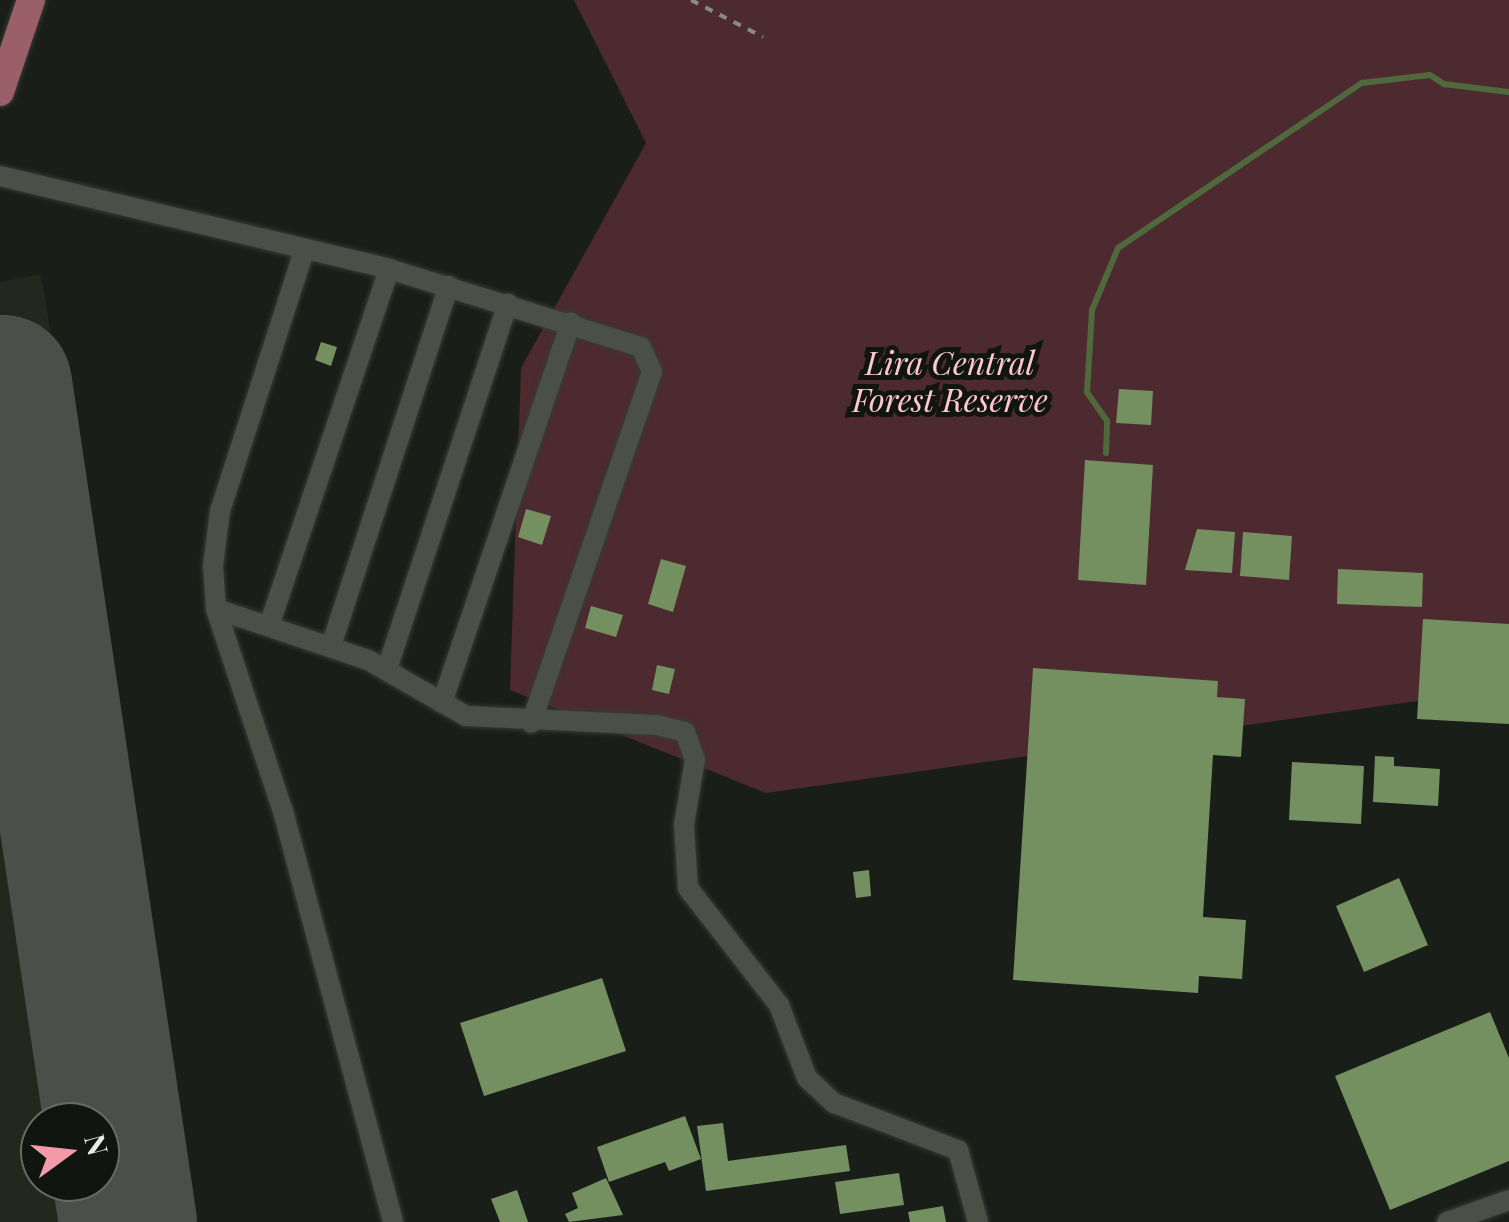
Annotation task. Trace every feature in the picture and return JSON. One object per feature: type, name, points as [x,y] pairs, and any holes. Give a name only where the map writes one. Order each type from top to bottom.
[{"type":"main road","points":[[0,92],[31,0]]},
{"type":"street","points":[[0,176],[389,269],[571,322],[641,347],[652,372],[531,723]]},
{"type":"street","points":[[304,251],[268,348],[220,512],[216,610],[284,811],[393,1222]]},
{"type":"street","points":[[270,623],[389,269]]},
{"type":"street","points":[[331,646],[449,286]]},
{"type":"street","points":[[387,670],[508,304]]},
{"type":"street","points":[[442,703],[571,322]]},
{"type":"street","points":[[216,610],[270,623],[331,646],[387,670],[466,716],[531,723],[657,725],[686,732],[694,759],[684,825],[688,888],[779,1006],[807,1078],[834,1104],[958,1150],[978,1222]]},
{"type":"street","points":[[1447,1222],[1509,1200]]},
{"type":"path","points":[[691,0],[762,37]]},
{"type":"shaded area","points":[[41,274],[197,1222],[0,1222],[0,282]]},
{"type":"green space","name":"Lira Central Forest Reserve","points":[[574,0],[1509,0],[1509,688],[766,793],[510,690],[521,368],[646,143]]},
{"type":"building","points":[[321,342],[337,347],[331,366],[315,360]]},
{"type":"building","points":[[1119,389],[1153,391],[1151,425],[1116,423]]},
{"type":"building","points":[[1085,460],[1153,465],[1146,585],[1078,580]]},
{"type":"building","points":[[526,509],[551,516],[542,545],[518,537]]},
{"type":"building","points":[[1197,529],[1235,532],[1232,573],[1185,570]]},
{"type":"building","points":[[1243,532],[1292,536],[1289,580],[1240,576]]},
{"type":"building","points":[[661,559],[686,566],[673,612],[648,604]]},
{"type":"building","points":[[1338,569],[1423,573],[1422,607],[1337,604]]},
{"type":"building","points":[[591,606],[623,615],[616,637],[585,628]]},
{"type":"building","points":[[1423,619],[1509,624],[1509,724],[1417,719]]},
{"type":"building","points":[[657,665],[675,669],[669,694],[652,690]]},
{"type":"building","points":[[1033,668],[1218,681],[1217,697],[1245,699],[1241,757],[1213,755],[1203,917],[1246,920],[1242,979],[1199,976],[1198,993],[1013,980]]},
{"type":"building","points":[[1375,756],[1394,757],[1394,766],[1440,769],[1438,806],[1373,802]]},
{"type":"building","points":[[1292,762],[1364,766],[1361,824],[1289,820]]},
{"type":"building","points":[[869,870],[871,896],[856,898],[853,872]]},
{"type":"building","points":[[1399,878],[1428,945],[1364,972],[1336,906]]},
{"type":"building","points":[[602,978],[626,1051],[484,1096],[460,1023]]},
{"type":"building","points":[[1490,1012],[1509,1058],[1509,1161],[1390,1210],[1335,1076]]},
{"type":"building","points":[[685,1116],[701,1159],[669,1171],[665,1162],[609,1182],[597,1147]]},
{"type":"building","points":[[723,1123],[728,1161],[846,1145],[850,1171],[706,1191],[697,1126]]},
{"type":"building","points":[[899,1173],[904,1205],[840,1214],[835,1182]]},
{"type":"building","points":[[606,1178],[623,1215],[569,1222],[565,1214],[578,1208],[572,1193]]},
{"type":"building","points":[[517,1190],[528,1222],[500,1222],[491,1199]]},
{"type":"building","points":[[943,1206],[946,1222],[910,1222],[908,1212]]},
{"type":"waterway","points":[[1106,453],[1107,421],[1087,392],[1092,310],[1118,248],[1362,83],[1430,75],[1444,84],[1509,92]]},
{"type":"runway","points":[[3,384],[128,1222]]}]
